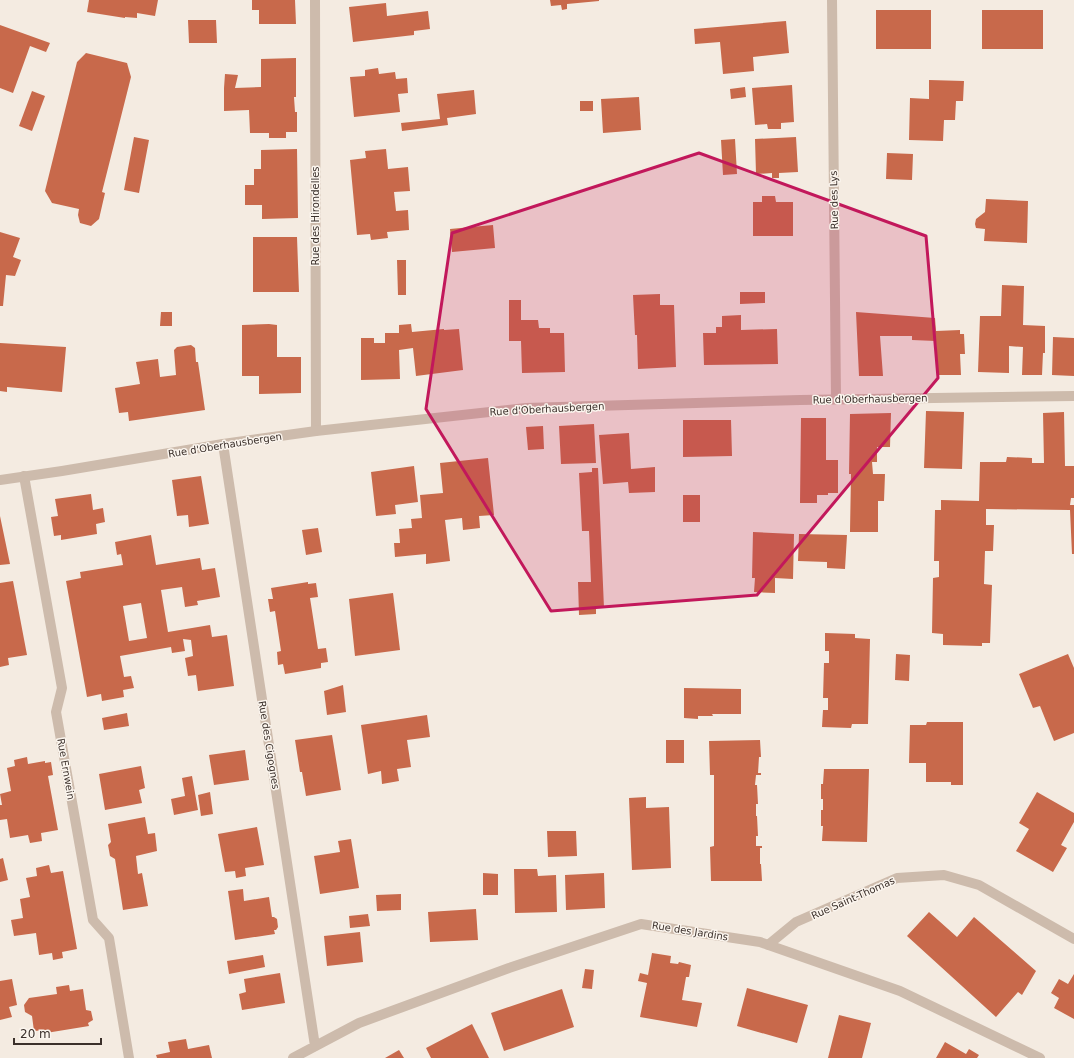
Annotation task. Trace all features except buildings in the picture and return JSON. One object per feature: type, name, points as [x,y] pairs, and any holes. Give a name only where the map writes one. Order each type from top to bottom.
[{"type":"street","name":"Rue des Hirondelles","points":[[315,0],[316,431]]},
{"type":"street","name":"Rue des Lys","points":[[832,0],[836,399]]},
{"type":"street","name":"Rue d'Oberhausbergen","points":[[0,480],[223,444],[316,431],[526,408],[836,399],[1074,396]]},
{"type":"street","name":"Rue des Cigognes","points":[[223,444],[315,1046]]},
{"type":"street","name":"Rue Ernwein","points":[[24,476],[62,688],[56,712],[93,920],[109,938],[129,1058]]},
{"type":"street","name":"Rue Saint-Thomas","points":[[768,945],[796,922],[896,878],[944,875],[979,885],[1074,939]]},
{"type":"street","name":"Rue des Jardins","points":[[293,1058],[359,1022],[509,968],[641,924],[760,942],[900,991],[1040,1058]]},
{"type":"highlighted area","points":[[699,153],[926,236],[938,378],[757,595],[551,611],[426,409],[452,233]]}]
